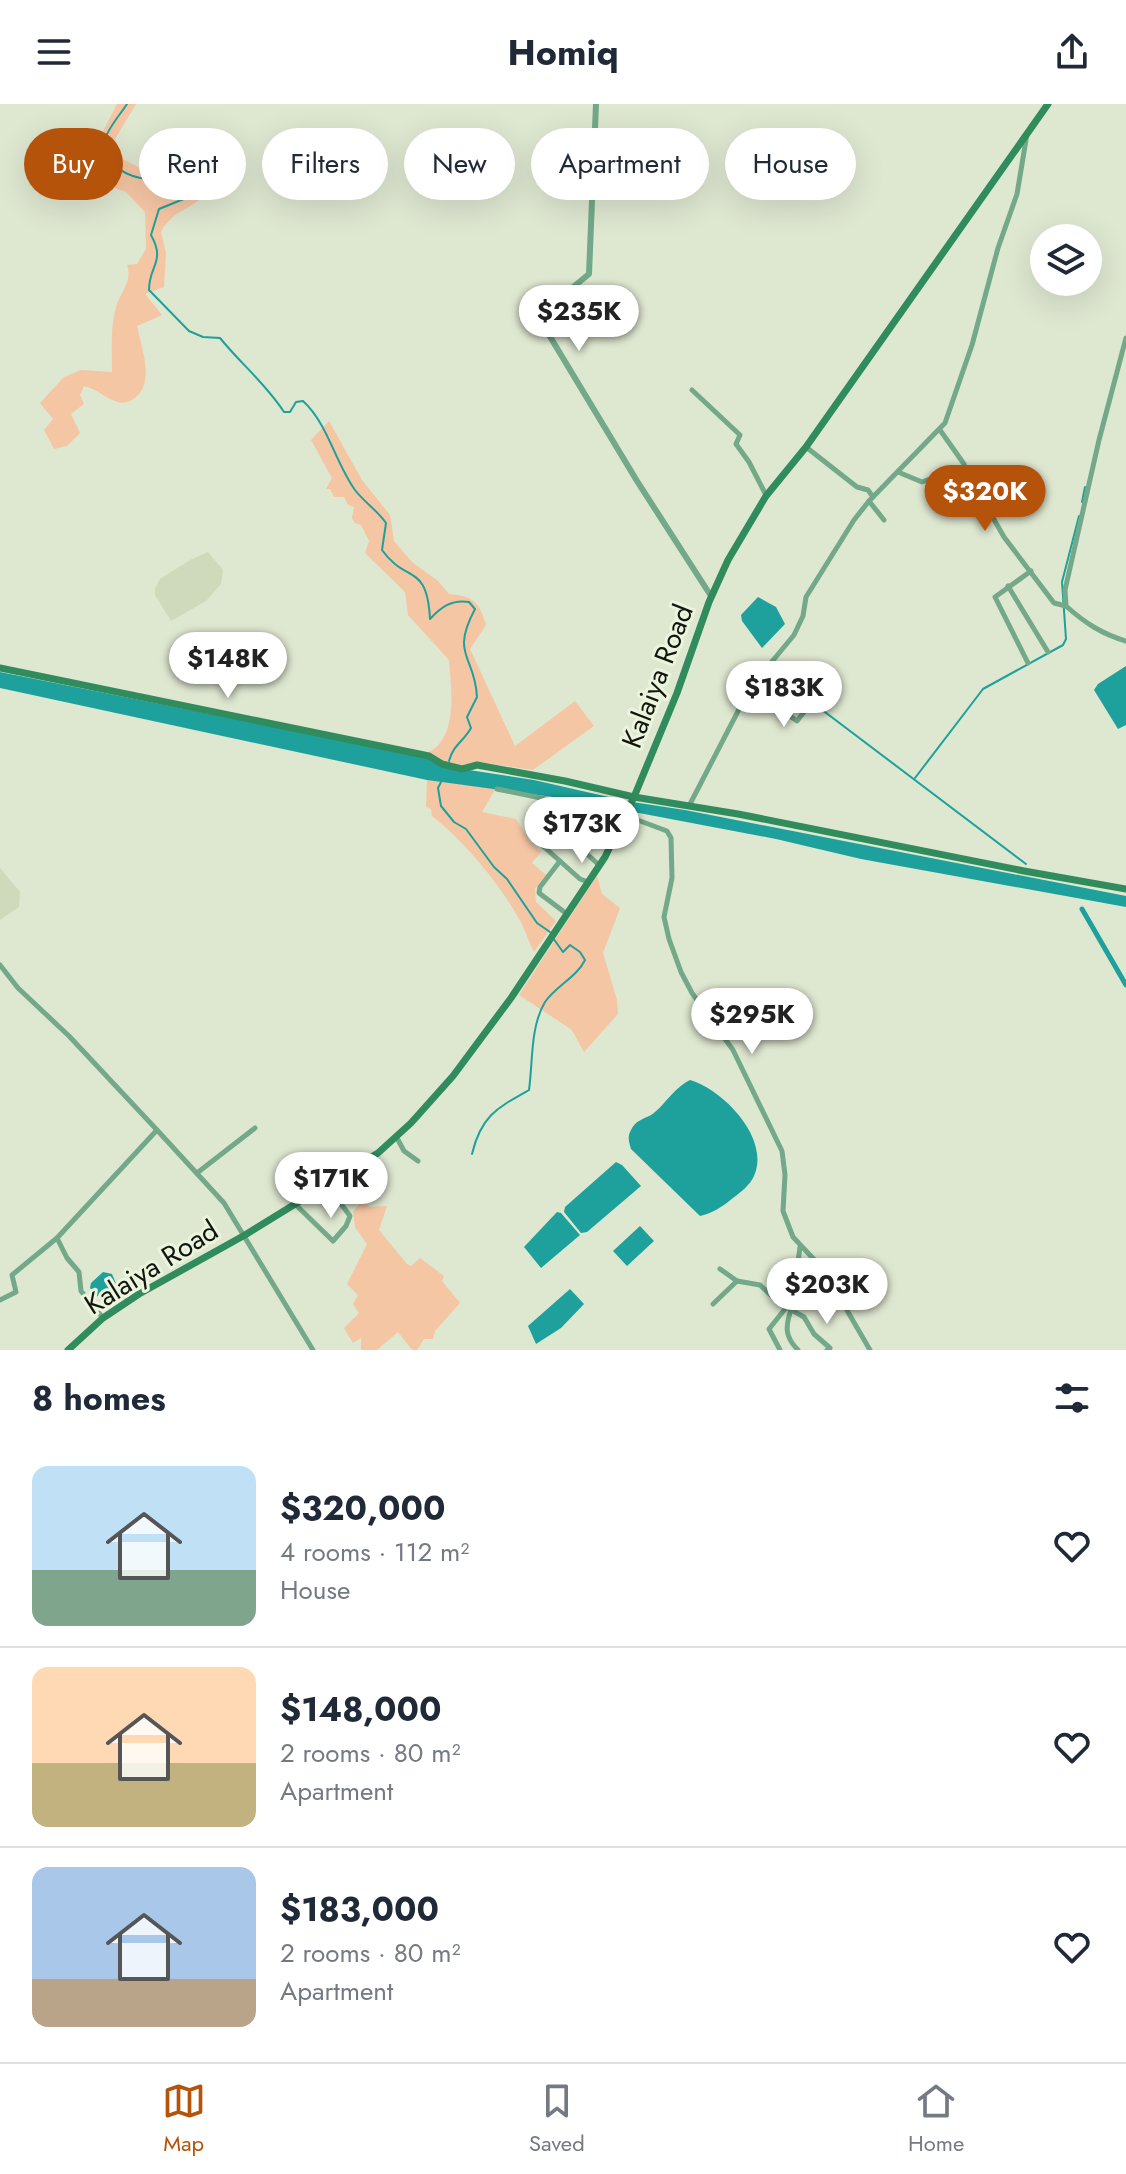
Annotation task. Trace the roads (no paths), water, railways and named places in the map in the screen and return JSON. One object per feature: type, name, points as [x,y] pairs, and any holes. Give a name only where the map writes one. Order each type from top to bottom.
[{"type":"main road","name":"Kalaiya Road","points":[[71,1349],[103,1318],[161,1280],[245,1235],[397,1138],[481,1040],[600,866],[633,799],[677,693],[711,596],[728,560],[766,496],[806,447],[1048,104]]},
{"type":"main road","points":[[0,668],[429,756],[442,764],[462,769],[477,765],[565,781],[633,799],[689,806],[1126,889]]},
{"type":"street","points":[[596,104],[589,274],[543,312],[540,320],[711,596]]},
{"type":"street","points":[[689,806],[750,688],[794,635],[803,616],[806,597],[844,536],[871,499],[940,430],[954,402],[998,248],[1017,194],[1027,134]]},
{"type":"street","points":[[1063,606],[1126,338]]},
{"type":"street","points":[[692,390],[740,435],[736,444],[766,496]]},
{"type":"street","points":[[940,430],[964,464],[976,499],[1054,603],[1093,628],[1126,641]]},
{"type":"street","points":[[806,447],[857,487],[868,490],[884,520]]},
{"type":"street","points":[[898,472],[922,482],[930,479]]},
{"type":"street","points":[[1028,663],[995,597],[1031,571]]},
{"type":"street","points":[[1008,586],[1048,652]]},
{"type":"street","points":[[750,688],[797,721],[811,703]]},
{"type":"street","points":[[497,789],[624,815],[667,831],[671,838],[672,878],[664,917],[669,939],[692,993],[733,1050],[782,1151],[785,1175],[783,1211],[793,1237],[823,1269],[870,1350]]},
{"type":"street","points":[[565,803],[533,837],[580,879],[588,882]]},
{"type":"street","points":[[550,820],[600,866]]},
{"type":"street","points":[[560,861],[540,887],[539,893],[567,914]]},
{"type":"street","points":[[0,965],[18,988],[69,1036],[224,1203],[313,1350]]},
{"type":"street","points":[[197,1173],[255,1128]]},
{"type":"street","points":[[0,1300],[16,1292],[12,1275],[57,1238],[157,1130]]},
{"type":"street","points":[[397,1138],[404,1151],[418,1161]]},
{"type":"street","points":[[295,1204],[333,1241],[350,1216],[327,1185]]},
{"type":"street","points":[[57,1238],[67,1258],[79,1272],[81,1291],[103,1318]]},
{"type":"street","points":[[798,1350],[786,1332],[800,1246]]},
{"type":"street","points":[[720,1269],[737,1281],[760,1285],[772,1298],[804,1317],[814,1334],[827,1343],[830,1348],[827,1350]]},
{"type":"street","points":[[797,1276],[824,1304]]},
{"type":"street","points":[[713,1304],[737,1281]]},
{"type":"street","points":[[780,1350],[769,1329],[789,1308]]},
{"type":"water","points":[[758,597],[776,607],[785,624],[762,648],[741,615]]},
{"type":"water","points":[[1126,666],[1126,725],[1118,729],[1094,690]]},
{"type":"water","points":[[0,672],[410,754],[469,770],[534,780],[626,801],[1126,896],[1126,907],[861,859],[776,839],[560,798],[427,780],[0,688]]},
{"type":"water","points":[[690,1080],[716,1093],[729,1104],[750,1131],[756,1146],[757,1161],[750,1182],[721,1207],[700,1216],[631,1149],[629,1140],[635,1124],[656,1112]]},
{"type":"water","points":[[616,1162],[641,1186],[587,1232],[581,1233],[564,1212],[565,1207]]},
{"type":"water","points":[[557,1212],[580,1235],[541,1268],[524,1247]]},
{"type":"water","points":[[640,1226],[654,1241],[627,1266],[613,1251]]},
{"type":"water","points":[[103,1272],[112,1274],[118,1288],[123,1291],[105,1304],[90,1288]]},
{"type":"water","points":[[570,1289],[584,1304],[561,1328],[536,1344],[528,1326]]},
{"type":"waterway","points":[[127,104],[104,142],[106,157],[125,173],[148,179],[186,180],[195,190],[191,196],[159,209],[151,235],[157,258],[149,290],[189,331],[203,337],[220,338],[284,412],[290,412],[296,402],[303,401],[312,410],[355,490],[386,523],[382,550],[399,567],[420,581],[425,589],[430,619],[452,603],[469,602],[475,609],[464,637],[464,646],[477,697],[467,717],[471,728],[449,761]]},
{"type":"waterway","points":[[1082,502],[1085,487]]},
{"type":"waterway","points":[[915,778],[983,689],[1063,645],[1066,639],[1062,582],[1079,516]]},
{"type":"waterway","points":[[772,672],[1026,864]]},
{"type":"waterway","points":[[441,782],[438,788],[441,806],[454,822],[466,829],[494,867],[507,879],[537,923],[550,932]]},
{"type":"waterway","points":[[1082,909],[1126,985]]},
{"type":"waterway","points":[[472,1154],[480,1130],[492,1114],[529,1090],[534,1033],[540,1012],[550,996],[585,960],[570,945],[563,952],[553,938]]}]
